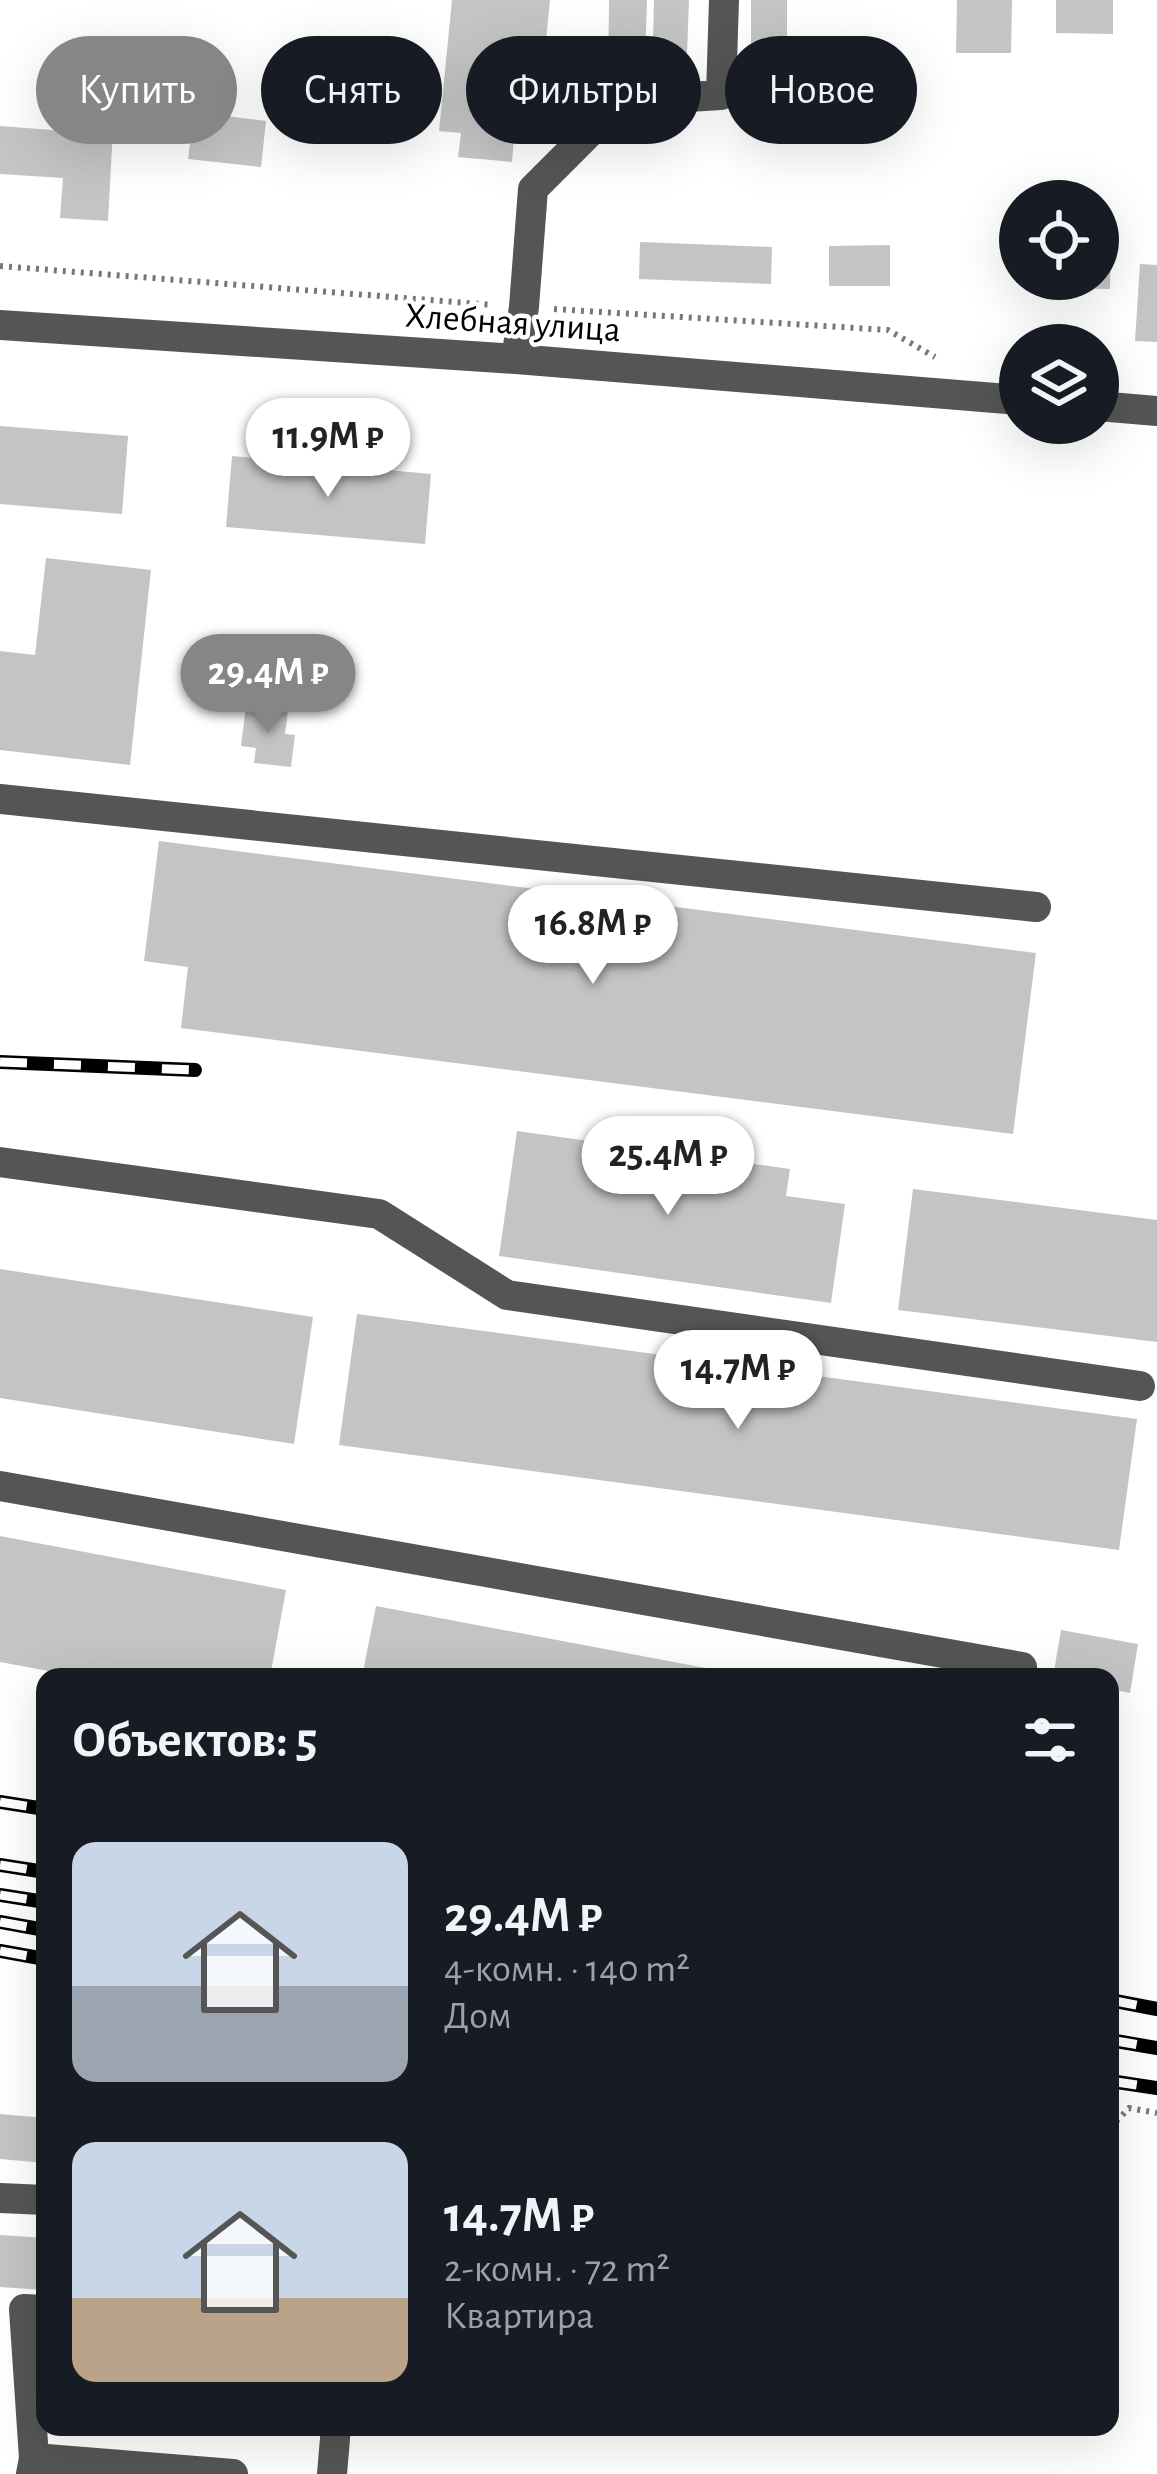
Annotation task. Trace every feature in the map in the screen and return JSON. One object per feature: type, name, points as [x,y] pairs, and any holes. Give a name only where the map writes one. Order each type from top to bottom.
[{"type":"street","points":[[516,359],[533,189],[621,101],[722,95],[724,0]]},
{"type":"street","name":"Хлебная улица","points":[[0,325],[516,359],[999,398]]},
{"type":"street","points":[[1119,408],[1157,411]]},
{"type":"street","points":[[0,799],[1036,907]]},
{"type":"street","points":[[0,1162],[379,1214],[508,1295],[1140,1387]]},
{"type":"street","points":[[0,1486],[1022,1667]]},
{"type":"street","points":[[0,2198],[36,2200]]},
{"type":"street","points":[[36,2309],[24,2308],[32,2466],[233,2474]]},
{"type":"street","points":[[332,2474],[335,2436]]},
{"type":"path","points":[[1119,2119],[1129,2108],[1157,2113]]},
{"type":"building","points":[[452,0],[550,0],[546,36],[466,36],[466,144],[514,144],[512,162],[458,157],[461,133],[442,131]]},
{"type":"building","points":[[609,0],[647,0],[646,36],[609,36]]},
{"type":"building","points":[[654,0],[689,0],[688,36],[653,36]]},
{"type":"building","points":[[751,0],[787,0],[787,36],[751,36]]},
{"type":"building","points":[[957,0],[1012,0],[1011,53],[956,53]]},
{"type":"building","points":[[1056,0],[1113,0],[1113,34],[1056,33]]},
{"type":"building","points":[[237,117],[261,120],[261,167],[188,159],[190,144],[237,144]]},
{"type":"building","points":[[0,126],[36,129],[36,144],[112,144],[108,221],[60,218],[63,178],[0,174]]},
{"type":"building","points":[[640,242],[772,247],[771,284],[639,279]]},
{"type":"building","points":[[890,245],[890,286],[829,286],[829,246]]},
{"type":"building","points":[[1140,264],[1157,265],[1157,342],[1135,341]]},
{"type":"building","points":[[0,426],[128,436],[122,514],[0,504]]},
{"type":"building","points":[[232,456],[431,474],[425,544],[226,527]]},
{"type":"building","points":[[46,558],[151,570],[130,765],[0,750],[0,651],[35,655]]},
{"type":"building","points":[[246,706],[288,711],[285,734],[295,735],[291,767],[254,763],[256,748],[241,746]]},
{"type":"building","points":[[159,841],[1036,953],[1013,1134],[181,1028],[188,967],[144,961]]},
{"type":"building","points":[[517,1131],[790,1169],[786,1196],[845,1204],[831,1303],[499,1256]]},
{"type":"building","points":[[913,1189],[1157,1220],[1157,1342],[898,1310]]},
{"type":"building","points":[[0,1269],[313,1317],[294,1444],[0,1398]]},
{"type":"building","points":[[357,1314],[1137,1419],[1119,1550],[339,1445]]},
{"type":"building","points":[[0,1536],[286,1590],[272,1668],[36,1669],[0,1662]]},
{"type":"building","points":[[376,1606],[706,1668],[364,1668]]},
{"type":"building","points":[[1061,1630],[1138,1644],[1130,1693],[1119,1691],[1119,1668],[1055,1668]]},
{"type":"building","points":[[0,2114],[36,2117],[36,2162],[0,2159]]},
{"type":"building","points":[[0,2235],[36,2237],[36,2289],[0,2287]]},
{"type":"railway","points":[[0,1062],[195,1070]]},
{"type":"railway","points":[[0,1802],[36,1808]]},
{"type":"railway","points":[[0,1865],[36,1871]]},
{"type":"railway","points":[[0,1895],[36,1901]]},
{"type":"railway","points":[[0,1922],[36,1928]]},
{"type":"railway","points":[[0,1951],[36,1957]]},
{"type":"railway","points":[[1119,2002],[1157,2009]]},
{"type":"railway","points":[[1119,2042],[1157,2048]]},
{"type":"railway","points":[[1119,2082],[1157,2088]]}]
